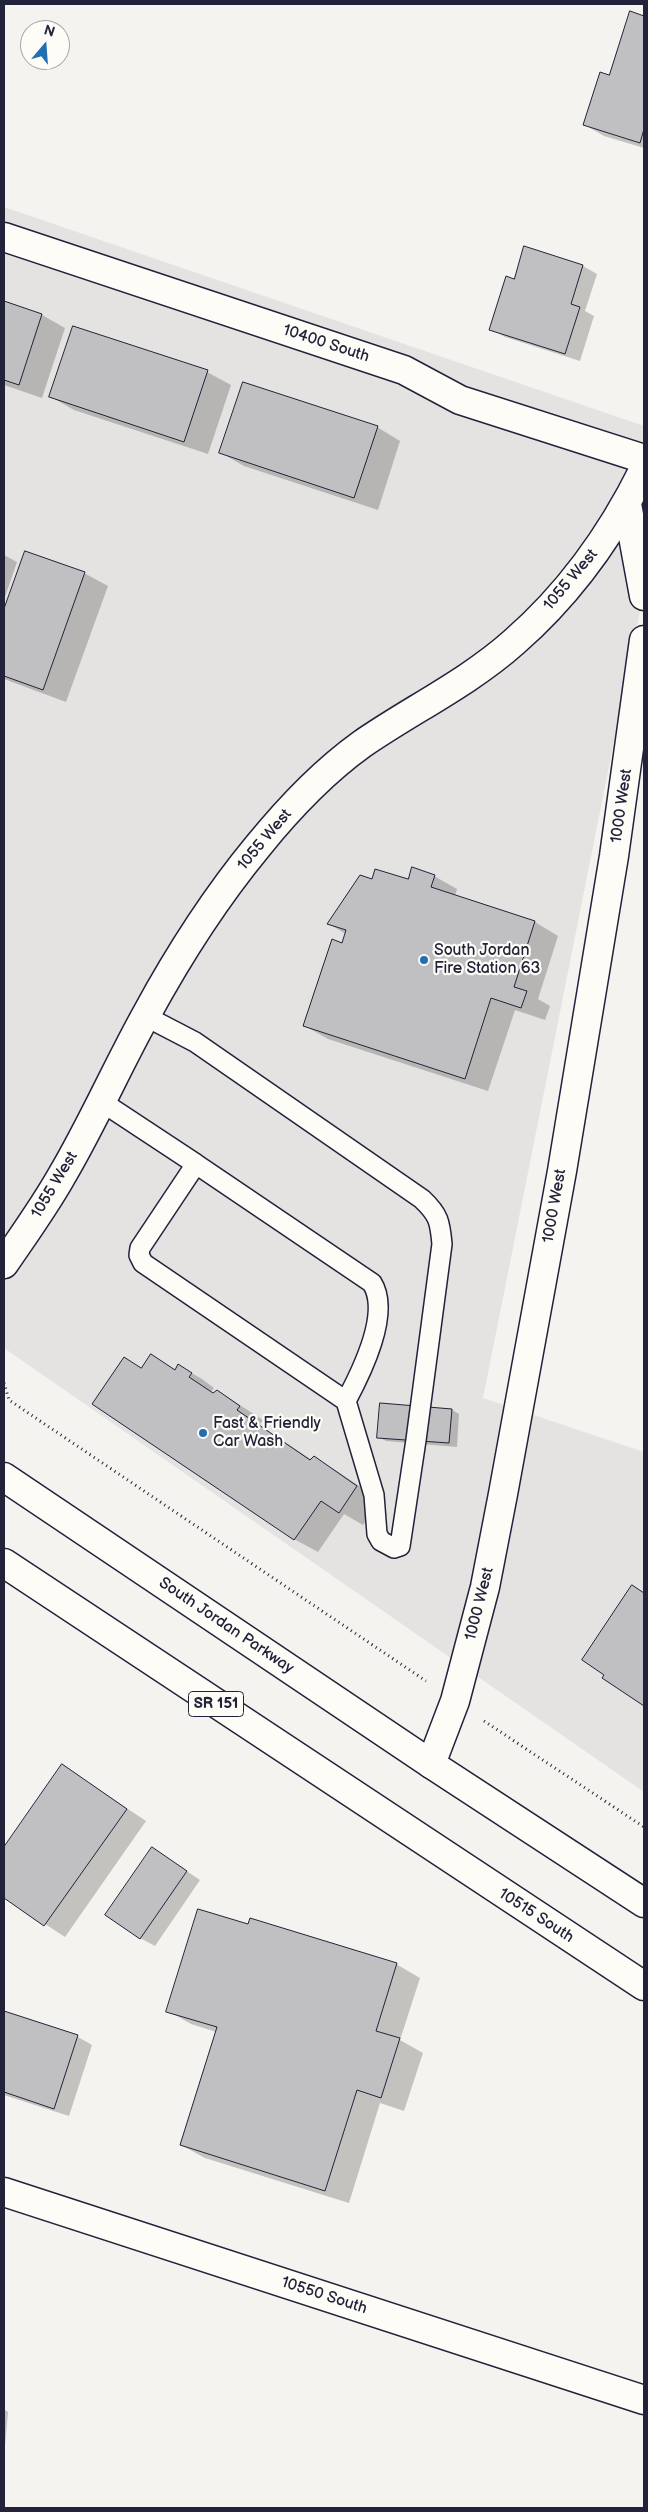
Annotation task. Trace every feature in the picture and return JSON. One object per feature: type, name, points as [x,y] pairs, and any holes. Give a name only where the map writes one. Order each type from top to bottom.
[{"type":"street","name":"10400 South","points":[[4,237],[404,370],[460,400],[644,459]]},
{"type":"street","points":[[644,469],[627,504],[644,596]]},
{"type":"street","name":"1055 West","points":[[4,1264],[61,1178],[145,1016],[212,907],[258,846],[306,792],[360,746],[464,679],[512,644],[554,603],[594,555],[627,504]]},
{"type":"street","name":"1000 West","points":[[439,1770],[485,1587],[557,1200],[614,856],[644,640]]},
{"type":"street","name":"South Jordan Parkway","points":[[4,1477],[439,1770]]},
{"type":"street","name":"10515 South","points":[[4,1563],[644,1986]]},
{"type":"street","points":[[439,1770],[644,1903]]},
{"type":"street","name":"10550 South","points":[[4,2192],[644,2400]]},
{"type":"lane","points":[[145,1016],[195,1042],[422,1199],[436,1212],[440,1223],[442,1244],[400,1546],[394,1548],[387,1546],[377,1534],[374,1495],[346,1400],[143,1263],[139,1256],[140,1248],[196,1164]]},
{"type":"lane","points":[[102,1102],[372,1284],[377,1291],[379,1301],[370,1353],[346,1400]]},
{"type":"path","points":[[4,1383],[9,1400],[644,1827]]},
{"type":"shaded area","points":[[4,207],[644,426],[644,591],[483,1398],[644,1452],[644,1792],[4,1348]]},
{"type":"building","points":[[630,11],[644,16],[644,129],[640,143],[583,125],[600,72],[609,75]]},
{"type":"building","points":[[524,246],[583,265],[571,304],[580,307],[565,354],[489,330],[506,276],[514,279]]},
{"type":"building","points":[[4,301],[42,314],[19,385],[4,380]]},
{"type":"building","points":[[73,326],[208,370],[184,442],[49,397]]},
{"type":"building","points":[[243,382],[378,426],[354,498],[219,453]]},
{"type":"building","points":[[25,551],[85,572],[43,690],[4,676],[4,609]]},
{"type":"building","name":"South Jordan Fire Station 63","points":[[412,867],[435,875],[431,887],[535,921],[514,987],[527,991],[521,1008],[491,998],[465,1079],[303,1026],[332,939],[342,943],[346,930],[327,924],[360,875],[372,879],[375,869],[408,879]]},
{"type":"building","name":"Fast & Friendly Car Wash","points":[[151,1354],[175,1370],[178,1364],[192,1373],[189,1377],[213,1393],[217,1390],[240,1406],[237,1410],[310,1460],[314,1456],[357,1486],[339,1513],[321,1501],[294,1540],[92,1404],[124,1357],[141,1368]]},
{"type":"building","points":[[380,1403],[452,1409],[449,1443],[377,1438]]},
{"type":"building","points":[[632,1585],[644,1593],[644,1706],[602,1678],[604,1675],[582,1660]]},
{"type":"building","points":[[62,1764],[127,1809],[44,1926],[4,1898],[4,1847]]},
{"type":"building","points":[[152,1847],[187,1871],[140,1939],[105,1915]]},
{"type":"building","points":[[198,1909],[248,1924],[250,1918],[397,1963],[376,2031],[400,2038],[381,2098],[357,2090],[325,2191],[180,2145],[217,2027],[166,2012]]},
{"type":"building","points":[[4,2011],[78,2035],[54,2109],[4,2092]]},
{"type":"place","name":"South Jordan Fire Station 63","points":[[424,960]]},
{"type":"place","name":"Fast & Friendly Car Wash","points":[[203,1433]]}]
